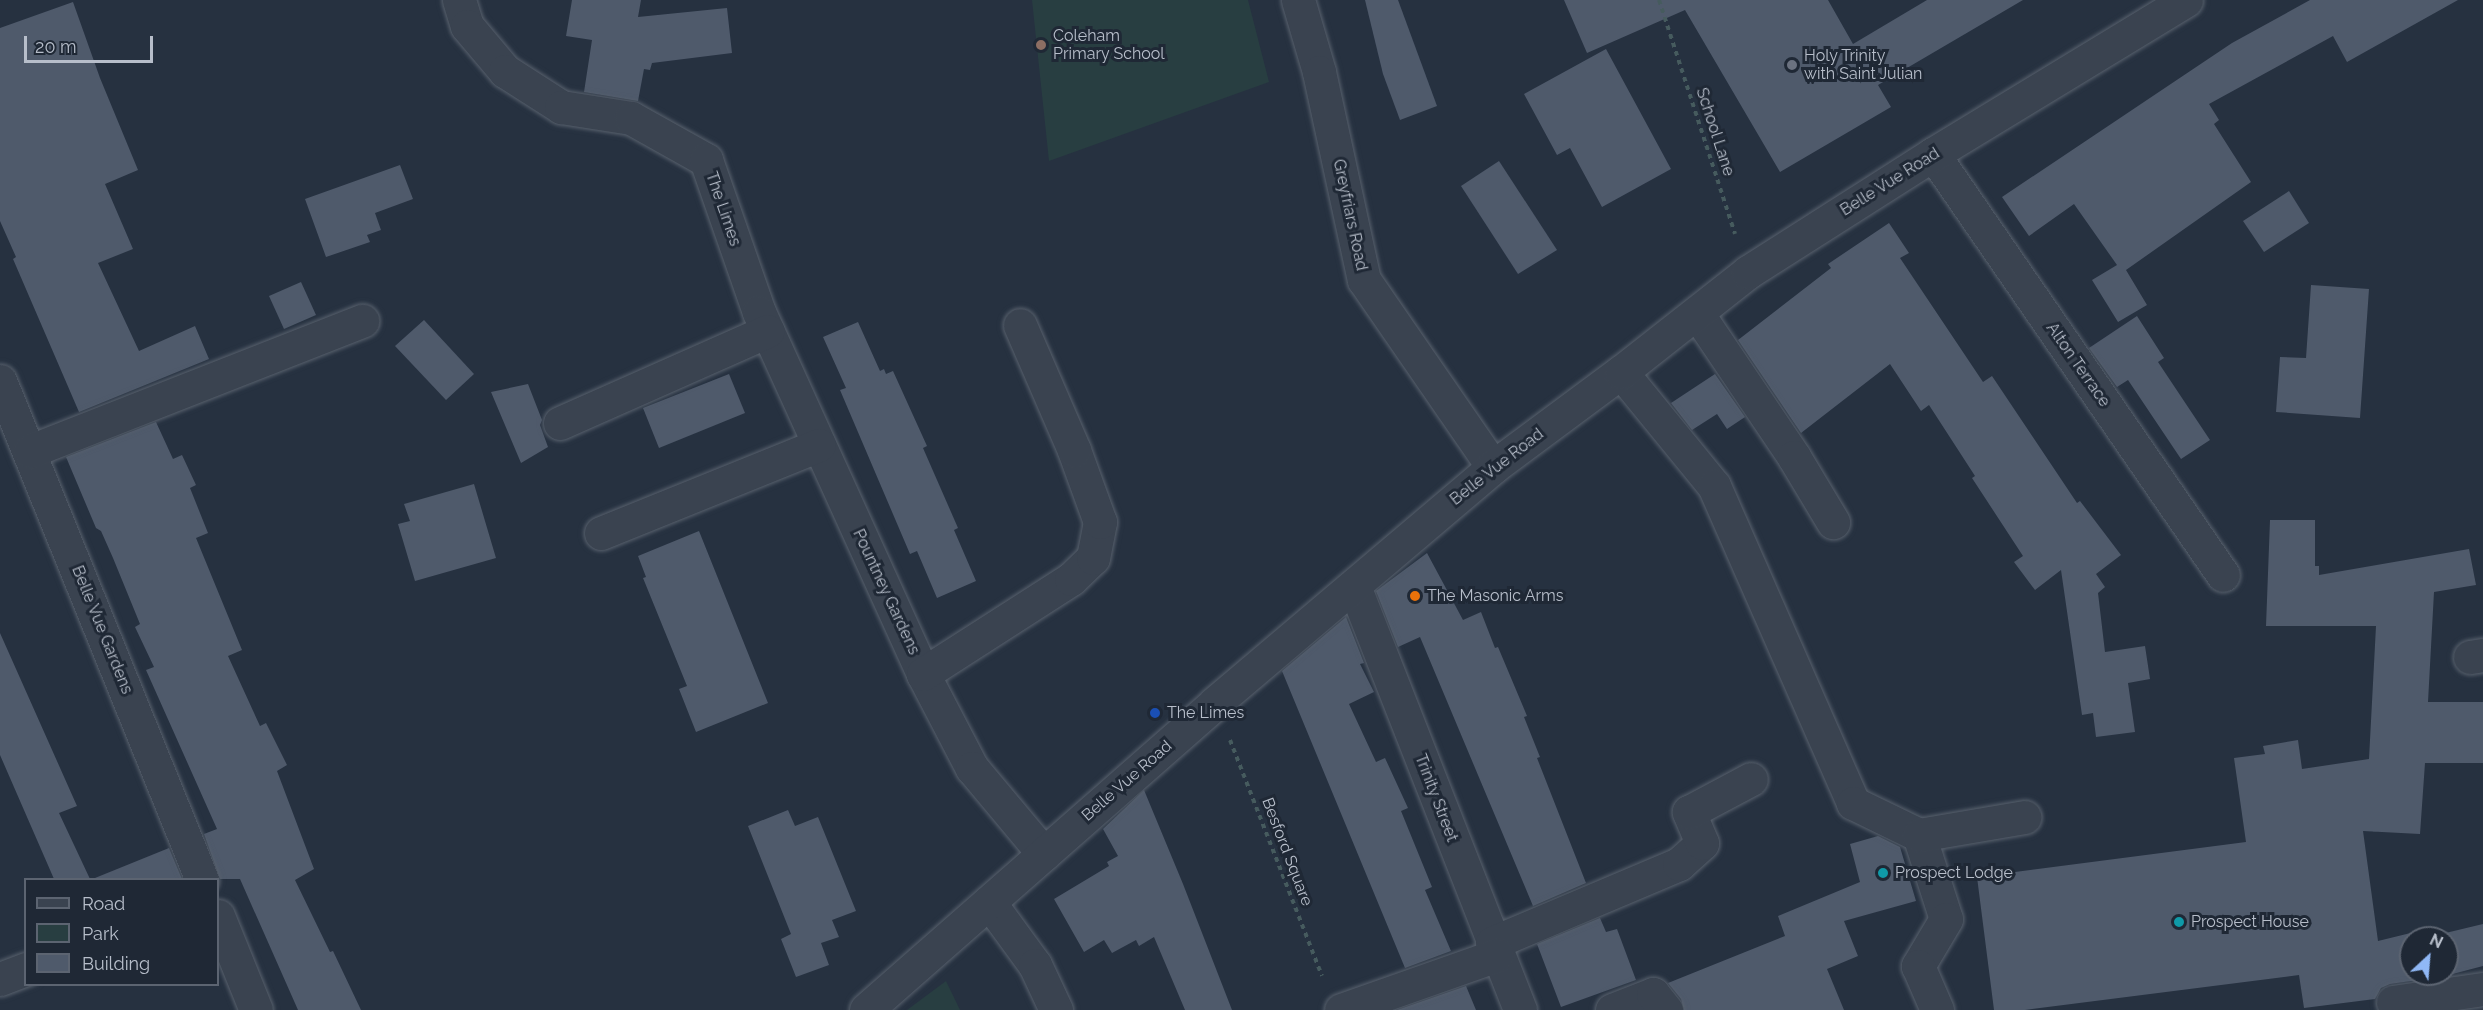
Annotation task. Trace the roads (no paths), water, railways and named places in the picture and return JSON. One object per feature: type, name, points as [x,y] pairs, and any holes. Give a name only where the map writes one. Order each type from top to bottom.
[{"type":"street","name":"The Limes","points":[[459,0],[467,26],[505,71],[514,77],[561,107],[631,118],[706,160],[764,322]]},
{"type":"street","name":"Greyfriars Road","points":[[1298,0],[1319,72],[1364,280],[1493,467]]},
{"type":"street","name":"Belle Vue Road","points":[[866,1010],[1215,703],[1493,467],[1621,372],[1748,272],[1933,154],[2186,0]]},
{"type":"street","name":"Alton Terrace","points":[[1933,154],[2223,575]]},
{"type":"street","points":[[1697,313],[1794,458],[1833,522]]},
{"type":"street","points":[[30,451],[362,321]]},
{"type":"street","points":[[560,423],[764,322]]},
{"type":"street","name":"Pountney Gardens","points":[[764,322],[923,674],[972,768],[1044,854]]},
{"type":"street","points":[[923,674],[1071,579],[1093,558],[1100,522],[1074,450],[1020,325]]},
{"type":"street","points":[[1621,372],[1714,486],[1852,803],[1919,835],[2024,817]]},
{"type":"street","name":"Belle Vue Gardens","points":[[0,381],[202,878]]},
{"type":"street","points":[[601,533],[819,445]]},
{"type":"street","name":"Trinity Street","points":[[1354,586],[1520,1010]]},
{"type":"street","points":[[1341,1010],[1495,949],[1679,864],[1702,843],[1689,812],[1751,779]]},
{"type":"street","points":[[1919,835],[1946,919],[1918,966],[1937,1010]]},
{"type":"street","points":[[989,902],[1035,965],[1056,1010]]},
{"type":"street","points":[[219,918],[256,1010]]},
{"type":"street","points":[[0,979],[24,970]]},
{"type":"street","points":[[2393,1002],[2483,989]]},
{"type":"street","points":[[1612,1010],[1653,994],[1666,1010]]},
{"type":"place","name":"Coleham Primary School","points":[[1041,45]]},
{"type":"place","name":"Holy Trinity with Saint Julian","points":[[1792,65]]},
{"type":"place","name":"The Masonic Arms","points":[[1415,596]]},
{"type":"place","name":"The Limes","points":[[1155,713]]},
{"type":"place","name":"Prospect Lodge","points":[[1883,873]]},
{"type":"place","name":"Prospect House","points":[[2179,922]]}]
